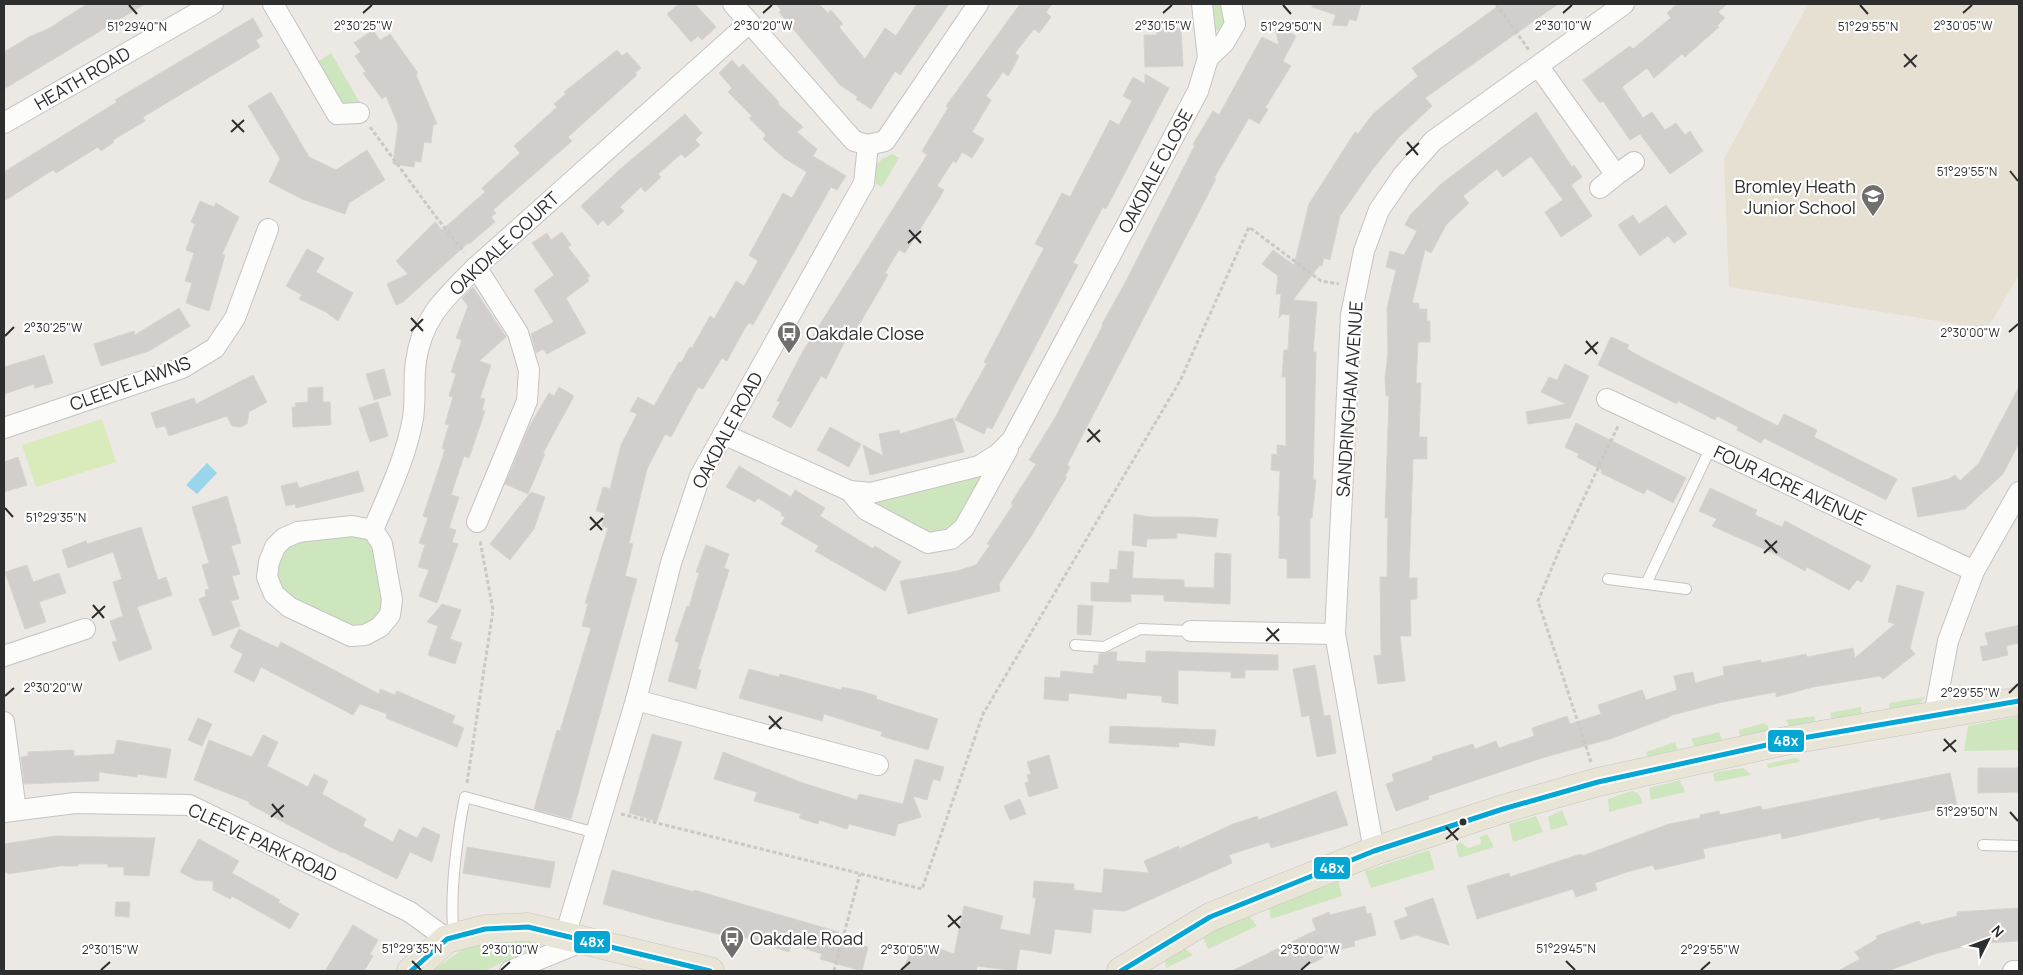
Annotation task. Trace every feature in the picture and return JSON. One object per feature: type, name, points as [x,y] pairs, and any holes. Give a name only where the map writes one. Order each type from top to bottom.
[{"type":"main road","points":[[1121,971],[1210,917],[1374,851],[1503,809],[1598,782],[1785,741],[2019,700]]},
{"type":"main road","points":[[411,971],[451,938],[485,929],[528,926],[710,971]]},
{"type":"street","name":"HEATH ROAD","points":[[4,123],[213,4]]},
{"type":"street","points":[[273,4],[337,114],[360,113]]},
{"type":"street","points":[[733,4],[854,141],[868,145],[885,141],[978,4]]},
{"type":"street","name":"OAKDALE CLOSE","points":[[850,491],[866,510],[928,543],[951,539],[964,528],[1198,91],[1208,58],[1202,4]]},
{"type":"street","name":"OAKDALE CLOSE","points":[[1208,58],[1224,43],[1235,24],[1231,4]]},
{"type":"street","name":"SANDRINGHAM AVENUE","points":[[1374,851],[1335,634],[1351,316],[1364,251],[1379,210],[1403,175],[1433,141],[1479,106],[1540,66],[1624,4]]},
{"type":"street","name":"OAKDALE COURT","points":[[373,530],[405,450],[413,418],[416,390],[415,363],[420,337],[430,317],[445,297],[476,267],[749,23]]},
{"type":"street","points":[[1540,66],[1616,176]]},
{"type":"street","name":"OAKDALE ROAD","points":[[575,939],[596,833],[636,700],[671,563],[700,476],[864,183],[868,145]]},
{"type":"street","points":[[1600,188],[1634,162]]},
{"type":"street","name":"CLEEVE LAWNS","points":[[4,428],[182,368],[215,348],[234,318],[268,229]]},
{"type":"street","points":[[476,267],[518,333],[529,370],[527,401],[477,522]]},
{"type":"street","name":"FOUR ACRE AVENUE","points":[[1607,398],[1974,571]]},
{"type":"street","name":"OAKDALE CLOSE","points":[[722,434],[850,491],[871,493],[979,466],[998,454],[1012,440]]},
{"type":"street","points":[[1934,716],[1948,640],[1974,571],[2019,492]]},
{"type":"street","points":[[352,526],[373,530],[382,544],[392,600],[390,615],[380,628],[365,635],[351,636],[289,607],[274,594],[267,577],[269,562],[275,547],[284,538],[298,532],[352,526]]},
{"type":"street","points":[[4,656],[85,630]]},
{"type":"street","points":[[1191,631],[1335,634]]},
{"type":"street","points":[[636,700],[878,765]]},
{"type":"street","points":[[4,722],[10,811]]},
{"type":"street","name":"CLEEVE PARK ROAD","points":[[10,811],[75,803],[189,805],[410,912],[451,938]]},
{"type":"street","points":[[510,971],[575,939]]},
{"type":"street","points":[[2012,971],[2019,971]]},
{"type":"lane","points":[[1646,584],[1711,447]]},
{"type":"lane","points":[[1608,580],[1686,589]]},
{"type":"lane","points":[[1075,645],[1104,647],[1140,629],[1191,631]]},
{"type":"lane","points":[[451,938],[461,816],[465,797],[596,833]]},
{"type":"lane","points":[[1983,845],[2019,846]]},
{"type":"path","points":[[1496,4],[1540,66]]},
{"type":"path","points":[[360,113],[433,214],[476,267]]},
{"type":"path","points":[[603,810],[922,889],[983,714],[1180,381],[1249,228],[1321,281],[1357,284]]},
{"type":"path","points":[[1598,782],[1538,601],[1561,546],[1626,408]]},
{"type":"path","points":[[465,797],[493,610],[477,522]]},
{"type":"path","points":[[834,971],[860,874]]},
{"type":"shaded area","name":"Bromley Heath Junior School","points":[[1808,4],[2019,4],[2019,275],[1987,329],[1729,287],[1724,159]]},
{"type":"green space","points":[[1209,4],[1224,4],[1228,20],[1220,31],[1213,29]]},
{"type":"green space","points":[[331,53],[360,103],[347,105],[340,102],[316,63]]},
{"type":"green space","points":[[892,154],[899,158],[882,187],[876,184],[876,166],[882,159]]},
{"type":"green space","points":[[102,419],[116,462],[36,487],[22,445]]},
{"type":"green space","points":[[982,475],[985,476],[956,529],[926,537],[870,501]]},
{"type":"green space","points":[[352,533],[368,537],[378,559],[383,611],[375,622],[353,628],[308,609],[297,602],[280,587],[276,578],[276,568],[281,551],[300,539]]},
{"type":"green space","points":[[1925,697],[1917,706],[1890,711],[1889,703]]},
{"type":"green space","points":[[1861,707],[1862,715],[1832,721],[1830,713]]},
{"type":"green space","points":[[1814,716],[1816,725],[1791,730],[1786,720]]},
{"type":"green space","points":[[2019,716],[2019,750],[1964,751],[1968,726]]},
{"type":"green space","points":[[1764,723],[1768,726],[1769,732],[1740,738],[1739,730]]},
{"type":"green space","points":[[1719,732],[1723,743],[1695,747],[1691,739]]},
{"type":"green space","points":[[1675,742],[1678,752],[1649,760],[1646,752]]},
{"type":"green space","points":[[1794,758],[1800,760],[1799,762],[1768,768],[1767,764]]},
{"type":"green space","points":[[1743,768],[1751,775],[1715,782],[1713,774],[1716,772]]},
{"type":"green space","points":[[1680,780],[1685,792],[1651,800],[1649,788]]},
{"type":"green space","points":[[1632,791],[1638,793],[1643,803],[1609,812],[1608,799]]},
{"type":"green space","points":[[1562,810],[1568,825],[1551,830],[1548,817]]},
{"type":"green space","points":[[1536,816],[1543,832],[1513,842],[1509,824]]},
{"type":"green space","points":[[1487,834],[1494,847],[1459,858],[1456,845],[1460,842],[1468,848],[1481,844],[1480,837]]},
{"type":"green space","points":[[1429,850],[1435,869],[1371,888],[1365,871]]},
{"type":"green space","points":[[1338,879],[1342,896],[1271,919],[1268,904]]},
{"type":"green space","points":[[1245,911],[1257,926],[1208,949],[1201,932]]},
{"type":"green space","points":[[504,938],[529,939],[544,944],[484,971],[432,971],[463,949]]},
{"type":"green space","points":[[1181,945],[1193,955],[1166,968],[1165,957]]},
{"type":"water","points":[[207,463],[217,473],[197,494],[186,485]]},
{"type":"building","points":[[87,4],[145,4],[4,89],[4,52],[31,36],[48,29]]},
{"type":"building","points":[[679,4],[695,4],[716,27],[702,40],[698,36],[691,42],[667,14]]},
{"type":"building","points":[[776,4],[819,4],[828,13],[831,10],[843,24],[839,27],[865,59],[885,28],[896,36],[917,4],[949,4],[900,75],[895,71],[871,109],[856,99],[858,97],[840,85],[779,12],[781,10]]},
{"type":"building","points":[[1020,4],[1052,4],[1046,12],[1051,17],[1039,33],[1034,29],[1015,53],[1019,56],[1008,76],[1003,72],[986,96],[991,100],[972,132],[984,139],[972,158],[962,152],[956,163],[953,161],[937,186],[944,190],[937,202],[905,253],[899,250],[885,273],[888,275],[853,335],[848,335],[826,379],[821,376],[791,428],[772,417],[780,402],[777,401],[803,351],[927,155],[922,151],[948,108],[946,106]]},
{"type":"building","points":[[1312,4],[1361,4],[1356,21],[1349,19],[1347,26],[1332,25],[1336,15],[1312,7]]},
{"type":"building","points":[[1501,4],[1558,4],[1425,98],[1432,106],[1398,138],[1372,170],[1340,216],[1330,260],[1324,258],[1322,266],[1319,266],[1293,300],[1317,302],[1313,352],[1316,352],[1313,480],[1316,480],[1312,518],[1310,518],[1310,578],[1287,578],[1287,559],[1279,558],[1280,471],[1271,470],[1272,454],[1277,455],[1277,445],[1286,446],[1286,377],[1282,377],[1284,350],[1288,350],[1290,315],[1282,314],[1279,318],[1281,294],[1276,294],[1278,276],[1262,264],[1273,250],[1294,265],[1309,204],[1355,132],[1358,134],[1373,114],[1418,76],[1412,68]]},
{"type":"building","points":[[1677,4],[1727,4],[1718,12],[1725,18],[1717,26],[1719,27],[1685,57],[1682,54],[1654,78],[1647,68],[1622,87],[1643,118],[1652,112],[1665,130],[1676,123],[1685,135],[1690,131],[1703,151],[1670,174],[1640,134],[1630,140],[1603,101],[1600,103],[1583,80],[1630,46],[1633,49],[1671,18],[1667,13]]},
{"type":"building","points":[[253,18],[263,36],[256,40],[260,47],[143,117],[145,121],[113,140],[114,142],[101,151],[98,147],[56,173],[53,170],[4,201],[4,172],[117,102],[115,100]]},
{"type":"building","points":[[1274,24],[1296,36],[1283,61],[1291,66],[1265,108],[1268,109],[1259,124],[1249,118],[1214,178],[1216,179],[1067,465],[1070,467],[1065,476],[1067,477],[1032,535],[999,584],[1000,591],[908,614],[900,581],[957,571],[976,565],[990,545],[987,544],[1013,505],[1011,503],[1036,464],[1029,460],[1055,418],[1195,145],[1193,144],[1213,111],[1219,115],[1262,37],[1279,45]]},
{"type":"building","points":[[1181,28],[1183,66],[1145,67],[1144,35],[1157,35],[1156,29]]},
{"type":"building","points":[[373,30],[380,40],[390,34],[418,73],[416,75],[437,124],[433,125],[431,143],[424,142],[421,162],[415,161],[414,167],[393,164],[398,125],[386,96],[382,99],[363,73],[366,72],[355,56],[361,52],[354,43]]},
{"type":"building","points":[[617,50],[622,56],[627,52],[641,68],[635,73],[637,75],[568,137],[572,141],[493,210],[496,213],[491,217],[495,222],[468,243],[403,302],[396,305],[387,284],[408,274],[396,261],[435,222],[442,230],[485,192],[482,188],[520,153],[514,146],[557,107],[554,104],[566,94],[564,92]]},
{"type":"building","points":[[732,60],[739,68],[743,64],[779,102],[778,104],[803,127],[797,132],[817,149],[813,156],[846,176],[837,190],[831,187],[753,325],[749,323],[745,328],[727,361],[722,358],[703,389],[698,387],[671,437],[665,434],[647,469],[629,543],[633,544],[625,576],[637,579],[571,819],[534,809],[557,730],[560,731],[591,628],[582,626],[588,604],[585,603],[608,528],[602,526],[605,513],[596,511],[603,487],[610,489],[621,445],[637,414],[630,411],[638,397],[654,406],[679,362],[681,363],[690,347],[692,348],[710,316],[714,319],[736,281],[744,286],[758,261],[749,255],[783,193],[792,198],[807,172],[784,158],[763,139],[766,135],[749,118],[752,116],[728,92],[732,88],[719,73]]},
{"type":"building","points":[[1145,74],[1169,88],[1106,209],[1103,207],[1073,263],[1078,265],[992,429],[987,427],[984,434],[955,420],[987,363],[984,362],[1044,248],[1035,244],[1062,193],[1070,197],[1110,120],[1119,125],[1132,101],[1123,96],[1133,77],[1145,84]]},
{"type":"building","points":[[271,92],[309,157],[336,170],[367,150],[385,180],[349,203],[345,214],[302,199],[269,182],[280,159],[248,106]]},
{"type":"building","points":[[1536,112],[1572,167],[1574,165],[1582,177],[1571,185],[1592,216],[1561,237],[1545,212],[1563,200],[1531,156],[1503,177],[1497,169],[1463,196],[1469,203],[1446,225],[1431,253],[1425,250],[1412,303],[1419,303],[1419,309],[1427,309],[1427,321],[1430,321],[1430,342],[1418,342],[1416,383],[1421,383],[1419,437],[1427,437],[1427,459],[1413,459],[1409,578],[1417,578],[1417,599],[1410,600],[1411,636],[1400,636],[1405,681],[1378,684],[1374,656],[1381,655],[1380,577],[1387,577],[1388,518],[1385,518],[1389,396],[1386,396],[1385,378],[1388,353],[1387,308],[1396,270],[1386,267],[1390,251],[1404,255],[1417,231],[1405,225],[1410,215],[1441,184]]},
{"type":"building","points":[[685,114],[702,133],[695,140],[700,145],[685,158],[681,154],[658,174],[661,177],[645,192],[641,187],[620,207],[624,211],[608,226],[603,220],[598,225],[581,206],[617,172]]},
{"type":"building","points":[[200,201],[214,207],[216,203],[239,217],[222,254],[225,255],[209,311],[186,303],[192,283],[185,281],[194,253],[186,250],[195,224],[191,222]]},
{"type":"building","points":[[1666,205],[1687,234],[1674,243],[1668,236],[1640,256],[1618,225],[1633,215],[1639,224]]},
{"type":"building","points":[[562,232],[571,245],[568,247],[590,276],[587,278],[589,281],[566,298],[586,333],[547,354],[543,349],[536,353],[531,334],[554,322],[534,290],[554,275],[532,243],[547,233],[551,240]]},
{"type":"building","points":[[307,249],[324,258],[316,272],[353,293],[338,321],[326,312],[299,299],[302,295],[286,286]]},
{"type":"building","points":[[473,287],[506,337],[479,361],[491,365],[480,398],[485,399],[482,410],[485,411],[469,458],[464,456],[451,495],[459,497],[449,528],[456,530],[452,542],[458,544],[437,603],[419,596],[429,570],[418,567],[425,545],[419,543],[428,518],[423,516],[445,450],[442,448],[449,425],[445,424],[453,397],[449,396],[456,374],[451,372],[462,340],[456,338],[468,306],[462,298]]},
{"type":"building","points":[[179,308],[190,326],[149,351],[101,366],[94,344],[134,331],[135,335]]},
{"type":"building","points":[[1611,337],[1629,345],[1627,349],[1643,358],[1778,426],[1784,414],[1817,430],[1814,437],[1897,479],[1886,500],[1764,438],[1761,443],[1737,430],[1738,427],[1717,416],[1715,420],[1678,401],[1677,404],[1598,365]]},
{"type":"building","points":[[44,355],[53,383],[35,388],[34,384],[4,394],[4,367]]},
{"type":"building","points":[[1565,364],[1589,376],[1570,418],[1528,424],[1526,412],[1566,404],[1541,392],[1549,377],[1557,380]]},
{"type":"building","points":[[384,369],[391,395],[374,400],[366,374]]},
{"type":"building","points":[[253,375],[267,402],[249,412],[247,424],[240,427],[232,426],[227,416],[169,436],[165,426],[156,428],[151,413],[194,398],[196,404]]},
{"type":"building","points":[[323,387],[323,402],[330,402],[331,425],[293,427],[292,407],[296,407],[295,403],[308,402],[308,388]]},
{"type":"building","points":[[559,387],[574,396],[543,453],[545,454],[528,494],[505,484],[529,427],[549,393],[554,396]]},
{"type":"building","points":[[2019,387],[2019,443],[2003,474],[1965,509],[1918,517],[1912,488],[1949,479],[1955,475],[1960,481],[1979,463]]},
{"type":"building","points":[[378,402],[388,436],[370,442],[359,408]]},
{"type":"building","points":[[953,418],[964,452],[870,475],[863,445],[883,456],[879,434],[899,430],[900,434]]},
{"type":"building","points":[[1576,423],[1686,478],[1673,503],[1647,489],[1644,494],[1601,473],[1602,470],[1577,457],[1579,454],[1565,447]]},
{"type":"building","points":[[830,427],[861,444],[849,467],[817,450]]},
{"type":"building","points":[[18,457],[27,485],[4,492],[4,462]]},
{"type":"building","points":[[739,466],[791,497],[795,490],[825,508],[820,516],[873,549],[875,546],[901,562],[885,591],[815,551],[819,546],[781,524],[785,517],[781,515],[782,513],[758,498],[755,502],[726,487]]},
{"type":"building","points":[[358,471],[364,491],[296,508],[295,504],[286,506],[281,486],[297,482],[299,488]]},
{"type":"building","points":[[1710,488],[1757,510],[1755,515],[1782,527],[1785,521],[1871,566],[1862,582],[1857,580],[1849,590],[1807,567],[1805,571],[1773,553],[1712,526],[1717,519],[1699,511]]},
{"type":"building","points":[[531,492],[545,497],[534,529],[510,560],[490,544]]},
{"type":"building","points":[[227,496],[241,543],[231,546],[240,574],[232,576],[239,599],[231,601],[240,626],[213,636],[199,599],[206,596],[205,590],[209,589],[202,565],[209,563],[192,507]]},
{"type":"building","points":[[1134,514],[1149,517],[1218,519],[1216,537],[1177,533],[1177,538],[1147,539],[1146,547],[1132,545]]},
{"type":"building","points":[[141,527],[158,580],[166,577],[172,595],[137,607],[152,649],[119,661],[112,642],[117,641],[110,621],[123,616],[113,582],[122,579],[113,552],[68,568],[62,550],[86,541],[87,544]]},
{"type":"building","points":[[706,545],[729,554],[724,568],[729,570],[698,669],[701,670],[696,689],[668,681],[679,643],[675,641],[687,606],[689,607],[699,573],[696,572]]},
{"type":"building","points":[[1119,551],[1134,552],[1132,578],[1184,580],[1184,587],[1214,588],[1215,553],[1231,554],[1230,604],[1164,601],[1164,595],[1131,594],[1131,602],[1091,601],[1091,582],[1109,583],[1110,569],[1117,570]]},
{"type":"building","points":[[27,565],[33,582],[59,573],[66,593],[39,602],[46,622],[25,629],[5,572]]},
{"type":"building","points":[[1897,585],[1924,592],[1910,648],[1915,654],[1883,679],[1880,676],[1813,687],[1776,697],[1776,692],[1718,703],[1669,716],[1610,739],[1542,758],[1428,796],[1429,799],[1396,811],[1386,784],[1394,781],[1392,774],[1433,760],[1432,757],[1473,744],[1475,749],[1496,741],[1499,748],[1534,736],[1532,728],[1567,716],[1570,724],[1601,714],[1598,705],[1642,690],[1646,700],[1677,690],[1674,676],[1693,672],[1695,683],[1724,675],[1723,667],[1761,660],[1761,663],[1806,654],[1807,657],[1853,648],[1855,658],[1895,624],[1888,622]]},
{"type":"building","points":[[442,604],[461,610],[450,639],[462,643],[455,664],[428,655],[438,626],[427,622]]},
{"type":"building","points":[[1078,605],[1093,606],[1091,635],[1077,634]]},
{"type":"building","points":[[2019,625],[2019,643],[2006,646],[2008,655],[1983,661],[1980,647],[1988,645],[1985,633]]},
{"type":"building","points":[[239,629],[278,648],[281,642],[379,694],[380,689],[395,695],[397,691],[455,716],[452,723],[464,728],[457,747],[386,718],[387,714],[360,704],[353,715],[261,667],[254,682],[234,672],[243,654],[230,647]]},
{"type":"building","points":[[1146,651],[1278,655],[1278,670],[1245,670],[1245,678],[1231,678],[1231,672],[1178,670],[1178,704],[1162,702],[1162,696],[1127,693],[1126,699],[1069,693],[1068,701],[1044,699],[1045,677],[1060,678],[1061,671],[1093,674],[1094,665],[1098,665],[1099,654],[1110,652],[1117,652],[1116,661],[1146,663]]},
{"type":"building","points":[[1315,665],[1324,716],[1330,715],[1336,753],[1317,757],[1309,715],[1302,717],[1293,669]]},
{"type":"building","points":[[749,669],[779,677],[780,674],[841,690],[842,687],[860,691],[877,696],[876,699],[938,719],[928,750],[881,736],[882,732],[824,714],[822,721],[739,698]]},
{"type":"building","points":[[198,718],[212,724],[202,746],[188,740]]},
{"type":"building","points":[[1110,726],[1216,730],[1214,746],[1179,742],[1179,747],[1109,743]]},
{"type":"building","points":[[652,734],[682,742],[657,821],[629,813]]},
{"type":"building","points":[[263,735],[278,742],[267,766],[308,787],[314,774],[328,781],[322,794],[366,819],[363,826],[393,842],[399,829],[417,838],[423,827],[440,835],[432,862],[410,852],[397,879],[342,853],[249,804],[250,802],[194,780],[209,740],[252,757]]},
{"type":"building","points":[[117,740],[171,749],[166,778],[137,774],[137,777],[99,772],[99,781],[24,784],[21,757],[28,756],[28,752],[74,750],[74,756],[114,754]]},
{"type":"building","points":[[723,752],[803,783],[857,800],[859,794],[903,804],[915,759],[944,767],[940,781],[933,779],[927,800],[913,796],[921,817],[898,824],[895,836],[849,824],[847,829],[819,820],[818,824],[799,818],[801,814],[754,801],[757,792],[714,779]]},
{"type":"building","points":[[1049,755],[1058,788],[1029,797],[1025,783],[1029,782],[1027,775],[1031,774],[1027,762]]},
{"type":"building","points":[[1978,768],[2019,768],[2019,792],[1978,793]]},
{"type":"building","points":[[1950,773],[1957,805],[1880,820],[1880,817],[1782,839],[1781,833],[1703,849],[1705,858],[1655,870],[1653,865],[1627,872],[1595,883],[1597,890],[1576,897],[1573,889],[1477,919],[1467,886],[1509,873],[1510,877],[1581,854],[1582,856],[1669,824],[1700,818],[1700,815],[1719,811],[1720,815],[1761,806],[1762,810]]},
{"type":"building","points":[[1336,791],[1348,825],[1271,848],[1269,842],[1229,855],[1232,863],[1125,911],[1093,909],[1091,933],[1055,929],[1051,954],[1020,949],[1016,971],[977,966],[976,971],[903,971],[912,947],[925,952],[927,944],[954,954],[964,906],[1003,916],[1000,929],[1030,935],[1036,898],[1033,898],[1034,881],[1074,884],[1074,890],[1102,893],[1104,869],[1149,873],[1144,861],[1179,846],[1179,849],[1233,824],[1258,816],[1258,820]]},
{"type":"building","points":[[1020,799],[1026,814],[1010,820],[1004,806]]},
{"type":"building","points":[[55,836],[155,838],[149,876],[124,875],[124,867],[108,867],[108,864],[78,864],[78,866],[60,866],[4,873],[4,844]]},
{"type":"building","points":[[199,839],[239,861],[232,873],[280,900],[278,902],[299,914],[290,929],[232,896],[230,899],[213,890],[213,881],[195,880],[180,872]]},
{"type":"building","points":[[467,847],[555,862],[550,888],[463,873]]},
{"type":"building","points":[[612,870],[694,892],[694,890],[839,932],[837,938],[868,947],[862,971],[820,959],[822,954],[791,944],[789,952],[744,937],[743,940],[603,904]]},
{"type":"building","points":[[1433,898],[1449,945],[1416,935],[1401,940],[1394,921],[1408,916],[1405,908]]},
{"type":"building","points":[[116,902],[130,902],[129,917],[115,916]]},
{"type":"building","points":[[1365,906],[1367,914],[1371,913],[1376,935],[1354,941],[1355,946],[1321,954],[1323,958],[1296,971],[1232,971],[1316,930],[1312,919],[1329,912],[1330,915]]},
{"type":"building","points":[[2019,908],[2019,941],[1973,944],[1935,954],[1887,971],[1838,971],[1860,959],[1855,952],[1877,939],[1876,936],[1919,921],[1921,925],[1957,916],[1957,912]]},
{"type":"building","points":[[353,925],[378,940],[370,954],[373,956],[364,971],[325,971]]},
{"type":"transit line","name":"48x","points":[[1121,971],[1210,917],[1374,851],[1503,809],[1598,782],[1785,741],[2019,701]]},
{"type":"transit line","name":"48x","points":[[411,971],[447,939],[485,929],[528,927],[710,971]]},
{"type":"place","name":"Bromley Heath Junior School","points":[[1873,217]]},
{"type":"place","name":"Oakdale Close","points":[[789,354]]},
{"type":"place","name":"Oakdale Road","points":[[732,959]]}]
